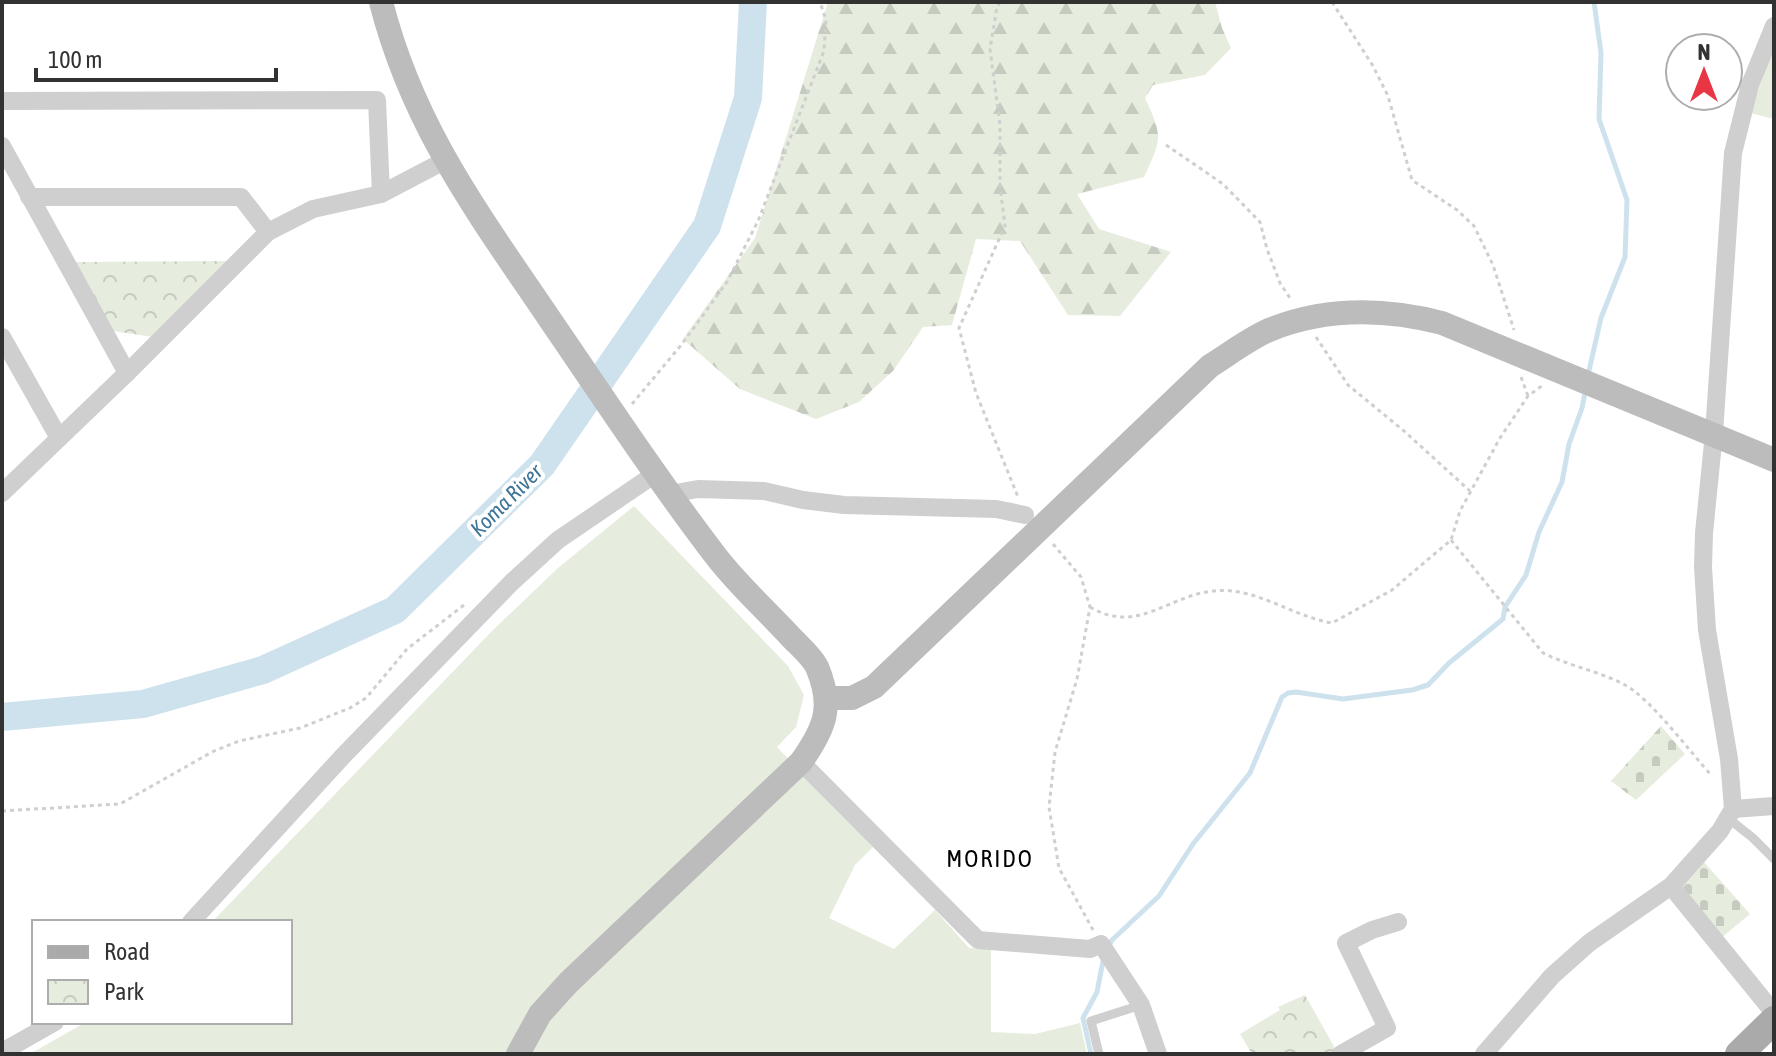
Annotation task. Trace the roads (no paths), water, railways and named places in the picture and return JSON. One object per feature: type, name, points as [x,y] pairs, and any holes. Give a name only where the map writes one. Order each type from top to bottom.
[{"type":"main road","points":[[1739,1054],[1774,1020]]},
{"type":"street","points":[[381,2],[398,63],[444,161],[460,187],[623,414],[655,474],[717,558],[815,663],[827,698],[826,714],[818,737],[801,762],[568,983],[540,1014],[518,1054]]},
{"type":"street","points":[[1484,1054],[1552,976],[1589,943],[1671,886],[1732,809],[1729,759],[1707,630],[1703,567],[1733,153],[1750,85],[1774,26]]},
{"type":"street","points":[[2,101],[377,100],[381,194]]},
{"type":"street","points":[[2,146],[127,373]]},
{"type":"street","points":[[2,493],[268,232],[313,209],[381,194],[444,161]]},
{"type":"street","points":[[29,197],[241,197],[268,232]]},
{"type":"street","points":[[827,698],[852,698],[874,687],[1032,522],[1210,366],[1268,331],[1310,318],[1358,311],[1413,316],[1442,323],[1774,460]]},
{"type":"street","points":[[2,337],[59,438]]},
{"type":"street","points":[[193,920],[343,756],[512,582],[558,540],[655,474]]},
{"type":"street","points":[[670,494],[698,489],[764,491],[844,505],[996,509],[1032,522]]},
{"type":"street","points":[[801,762],[978,940],[1090,949],[1101,944],[1141,1005],[1158,1054]]},
{"type":"street","points":[[1732,809],[1774,806]]},
{"type":"street","points":[[1671,886],[1774,1013]]},
{"type":"street","points":[[1341,1054],[1387,1028],[1346,943],[1398,922]]},
{"type":"street","points":[[2,1052],[51,1024]]},
{"type":"lane","points":[[1732,809],[1753,838],[1774,859]]},
{"type":"lane","points":[[1099,1054],[1091,1021],[1141,1005]]},
{"type":"waterway","name":"Koma River","points":[[2,717],[143,704],[263,670],[395,610],[542,465],[707,226],[748,98],[753,2]]},
{"type":"waterway","points":[[1588,375],[1601,318],[1625,257],[1627,200],[1599,119],[1601,53],[1594,2]]},
{"type":"waterway","points":[[1108,947],[1159,896],[1193,844],[1250,773],[1282,697],[1296,692],[1343,699],[1428,685],[1449,663],[1503,619],[1505,607],[1526,575],[1539,532],[1562,482],[1569,444],[1586,388]]},
{"type":"waterway","points":[[1091,1054],[1083,1018],[1097,992],[1104,956]]},
{"type":"district","name":"MORIDO","points":[[990,858]]}]
